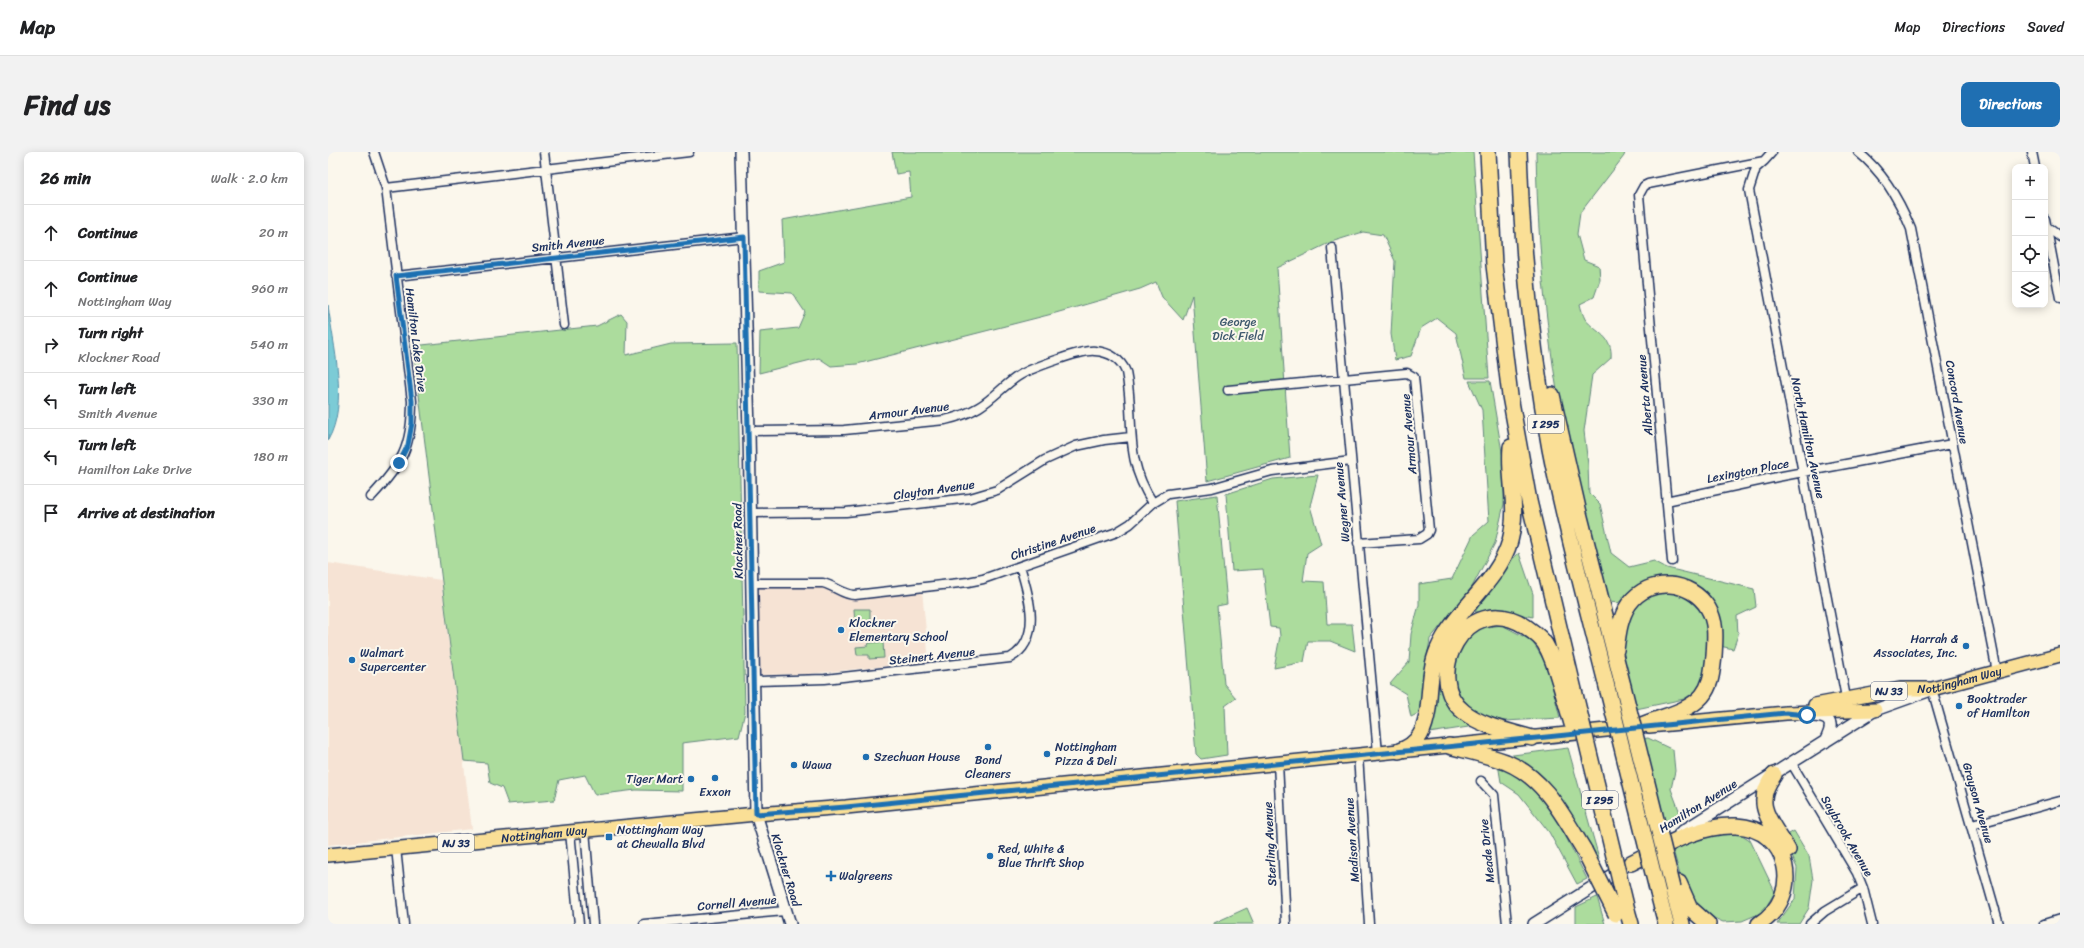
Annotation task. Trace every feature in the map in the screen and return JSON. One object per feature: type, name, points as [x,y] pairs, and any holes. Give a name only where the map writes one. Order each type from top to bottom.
[{"type":"highway","name":"I 295","points":[[1488,152],[1497,295],[1514,418],[1568,692],[1591,795],[1604,815],[1623,918]]},
{"type":"highway","name":"I 295","points":[[1519,152],[1523,236],[1535,351],[1550,449],[1560,497],[1666,924]]},
{"type":"highway","points":[[1523,236],[1556,419],[1654,811],[1676,885],[1682,924]]},
{"type":"highway","points":[[1399,751],[1412,745],[1418,739],[1426,725],[1434,661],[1442,641],[1498,565],[1510,541],[1514,514],[1510,454],[1514,418]]},
{"type":"highway","points":[[1615,659],[1623,615],[1636,595],[1645,589],[1662,584],[1678,586],[1696,594],[1709,609],[1713,619],[1715,639],[1711,678],[1708,687],[1699,698],[1688,706],[1640,726]]},
{"type":"highway","points":[[1532,738],[1486,724],[1463,712],[1456,703],[1449,688],[1448,663],[1451,650],[1463,631],[1477,622],[1489,618],[1505,618],[1517,621],[1545,643],[1568,692]]},
{"type":"highway","points":[[1449,746],[1507,762],[1528,775],[1549,795],[1584,850],[1623,918]]},
{"type":"highway","points":[[1774,775],[1765,788],[1763,803],[1765,811],[1793,863],[1795,882],[1789,905],[1774,924]]},
{"type":"highway","points":[[1631,863],[1696,832],[1736,826],[1755,830],[1765,835],[1777,849],[1785,867],[1786,878],[1783,897],[1779,905],[1773,913],[1759,924]]},
{"type":"highway","points":[[1676,885],[1690,908],[1708,924]]},
{"type":"main road","name":"Klockner Road","points":[[742,152],[751,513],[756,814],[790,924]]},
{"type":"main road","name":"Nottingham Way","points":[[328,855],[756,814],[846,807],[1640,726],[1786,713],[1807,706],[1848,704],[1900,689],[1932,689],[2060,655]]},
{"type":"main road","name":"Hamilton Avenue","points":[[1534,924],[1792,764],[1876,710],[1932,689]]},
{"type":"main road","name":"Nottingham Way","points":[[1848,704],[1876,710]]},
{"type":"main road","points":[[1786,713],[1822,716],[1828,719],[1830,728],[1824,743]]},
{"type":"street","name":"Hamilton Lake Drive","points":[[371,497],[399,463],[408,445],[412,423],[412,401],[386,188],[374,152]]},
{"type":"street","points":[[544,152],[564,325]]},
{"type":"street","points":[[386,188],[689,152]]},
{"type":"street","name":"North Hamilton Avenue","points":[[1772,152],[1756,168],[1749,190],[1802,473],[1814,520],[1852,725]]},
{"type":"street","name":"Concord Avenue","points":[[1858,152],[1886,181],[1897,198],[1911,229],[1931,325],[1952,444],[1997,672]]},
{"type":"street","points":[[2032,152],[2034,164]]},
{"type":"street","name":"Alberta Avenue","points":[[1672,561],[1640,195],[1644,186],[1648,184],[1764,160]]},
{"type":"street","points":[[2048,225],[2060,237]]},
{"type":"street","points":[[2048,234],[2060,298]]},
{"type":"street","name":"Smith Avenue","points":[[396,276],[744,237]]},
{"type":"street","name":"Wegner Avenue","points":[[1332,248],[1342,379],[1378,753]]},
{"type":"street","name":"Armour Avenue","points":[[749,431],[844,430],[945,420],[969,412],[981,406],[1008,383],[1032,368],[1094,350],[1114,356],[1124,366],[1127,374],[1131,437],[1136,471],[1144,489],[1153,503]]},
{"type":"street","name":"Armour Avenue","points":[[1228,390],[1407,373],[1414,377],[1417,392],[1429,530],[1427,534],[1419,538],[1358,543]]},
{"type":"street","name":"Clayton Avenue","points":[[751,513],[846,512],[970,498],[997,490],[1045,460],[1076,446],[1091,442],[1131,437]]},
{"type":"street","name":"Lexington Place","points":[[1666,501],[1952,444]]},
{"type":"street","name":"Christine Avenue","points":[[752,584],[823,583],[843,592],[856,595],[968,582],[1020,566],[1117,532],[1130,524],[1153,503],[1168,494],[1212,488],[1272,471],[1350,461]]},
{"type":"street","name":"Steinert Avenue","points":[[754,681],[825,679],[1010,658],[1022,650],[1027,644],[1031,628],[1027,589],[1020,566]]},
{"type":"street","name":"Grayson Avenue","points":[[1932,689],[2000,924]]},
{"type":"street","name":"Madison Avenue","points":[[1358,755],[1369,924]]},
{"type":"street","name":"Sterling Avenue","points":[[1278,763],[1286,924]]},
{"type":"street","name":"Saybrook Avenue","points":[[1792,764],[1857,873],[1863,888],[1872,924]]},
{"type":"street","name":"Meade Drive","points":[[1480,781],[1494,795],[1507,924]]},
{"type":"street","points":[[1972,825],[2060,800]]},
{"type":"street","points":[[585,830],[593,924]]},
{"type":"street","points":[[570,832],[579,924]]},
{"type":"street","points":[[396,848],[404,924]]},
{"type":"street","points":[[573,862],[588,861]]},
{"type":"street","points":[[1810,924],[1824,911],[1863,888]]},
{"type":"street","name":"Cornell Avenue","points":[[644,924],[785,911]]},
{"type":"street","points":[[2044,924],[2060,920]]},
{"type":"shaded area","points":[[328,563],[441,580],[472,829],[328,845]]},
{"type":"shaded area","name":"Klockner Elementary School","points":[[820,585],[827,587],[837,595],[849,598],[922,590],[929,662],[807,674],[760,675],[757,588]]},
{"type":"green space","name":"George Dick Field","points":[[892,152],[1473,152],[1489,378],[1466,378],[1456,333],[1437,318],[1421,328],[1411,356],[1395,360],[1391,334],[1395,261],[1383,235],[1363,232],[1331,242],[1277,268],[1290,458],[1207,481],[1192,295],[1183,320],[1162,297],[1156,282],[1140,289],[1052,314],[857,364],[831,366],[819,358],[759,373],[760,332],[798,328],[805,312],[792,293],[759,291],[759,271],[784,262],[782,220],[911,197],[909,172],[896,174]]},
{"type":"green space","points":[[1536,152],[1625,152],[1624,156],[1580,213],[1577,234],[1584,260],[1599,266],[1600,280],[1594,297],[1580,304],[1581,310],[1585,319],[1607,340],[1611,351],[1611,358],[1592,375],[1584,431],[1588,465],[1589,493],[1600,504],[1611,553],[1629,567],[1654,561],[1667,568],[1754,589],[1756,607],[1737,616],[1738,635],[1733,649],[1720,646],[1702,594],[1643,583],[1618,603],[1610,602],[1589,535],[1560,410],[1553,367],[1543,281],[1537,195]]},
{"type":"green space","points":[[621,314],[627,321],[626,355],[671,344],[737,343],[745,712],[739,736],[682,743],[682,791],[636,790],[595,795],[585,775],[559,780],[554,800],[508,804],[502,788],[490,783],[487,763],[464,761],[413,346],[597,326]]},
{"type":"green space","points":[[1469,381],[1490,381],[1504,464],[1504,504],[1495,543],[1472,587],[1430,639],[1419,713],[1411,717],[1406,694],[1390,684],[1409,662],[1411,634],[1419,605],[1419,584],[1452,579],[1473,535],[1489,521],[1482,410]]},
{"type":"green space","points":[[1318,475],[1310,506],[1321,544],[1307,553],[1303,581],[1324,582],[1327,624],[1352,624],[1355,651],[1330,641],[1308,641],[1304,662],[1274,668],[1280,636],[1279,628],[1270,627],[1263,569],[1232,571],[1226,494],[1273,479]]},
{"type":"green space","points":[[1217,495],[1227,604],[1217,606],[1224,684],[1236,698],[1225,706],[1227,755],[1201,759],[1196,754],[1175,501]]},
{"type":"green space","points":[[1519,553],[1533,594],[1533,617],[1503,611],[1475,612],[1499,571]]},
{"type":"green space","points":[[1676,591],[1698,601],[1708,631],[1707,660],[1701,688],[1684,699],[1636,709],[1624,662],[1623,650],[1626,627],[1635,610],[1649,595]]},
{"type":"green space","points":[[854,609],[870,609],[870,625],[855,626]]},
{"type":"green space","points":[[1502,625],[1532,641],[1547,665],[1560,718],[1505,721],[1486,717],[1462,706],[1453,680],[1454,655],[1473,629]]},
{"type":"green space","points":[[883,642],[884,658],[869,659],[869,655],[857,655],[856,647],[868,646],[869,643]]},
{"type":"green space","points":[[1436,671],[1453,711],[1475,726],[1429,733]]},
{"type":"green space","points":[[1648,738],[1673,750],[1675,771],[1671,789],[1682,818],[1664,830],[1640,739]]},
{"type":"green space","points":[[1568,748],[1599,858],[1594,864],[1567,813],[1505,756]]},
{"type":"green space","points":[[1498,764],[1529,782],[1556,817],[1587,879],[1577,884],[1549,832],[1519,794],[1501,782]]},
{"type":"green space","points":[[1794,831],[1809,856],[1813,880],[1809,908],[1799,924],[1777,924],[1795,899],[1797,868],[1784,837]]},
{"type":"green space","points":[[1737,832],[1750,840],[1775,892],[1763,912],[1742,921],[1723,922],[1698,911],[1681,879],[1672,846],[1708,836]]},
{"type":"green space","points":[[1597,897],[1605,924],[1576,924],[1576,907]]},
{"type":"green space","points":[[1247,908],[1254,924],[1214,924],[1214,923]]},
{"type":"water","points":[[328,305],[336,355],[339,392],[338,409],[328,440]]},
{"type":"place","name":"Klockner Elementary School","points":[[841,630]]},
{"type":"place","name":"Harrah & Associates, Inc.","points":[[1966,646]]},
{"type":"place","name":"Walmart Supercenter","points":[[352,660]]},
{"type":"place","name":"Booktrader of Hamilton","points":[[1959,706]]},
{"type":"place","name":"Bond Cleaners","points":[[988,747]]},
{"type":"place","name":"Nottingham Pizza & Deli","points":[[1047,754]]},
{"type":"place","name":"Szechuan House","points":[[866,757]]},
{"type":"place","name":"Wawa","points":[[794,765]]},
{"type":"place","name":"Exxon","points":[[715,778]]},
{"type":"place","name":"Tiger Mart","points":[[691,779]]},
{"type":"place","name":"Nottingham Way at Chewalla Blvd","points":[[609,837]]},
{"type":"place","name":"Red, White & Blue Thrift Shop","points":[[990,856]]},
{"type":"place","name":"Walgreens","points":[[831,876]]},
{"type":"route","points":[[399,463],[408,445],[412,423],[412,401],[396,276],[744,237],[756,814],[846,807],[1640,726],[1786,713],[1807,715]]}]
